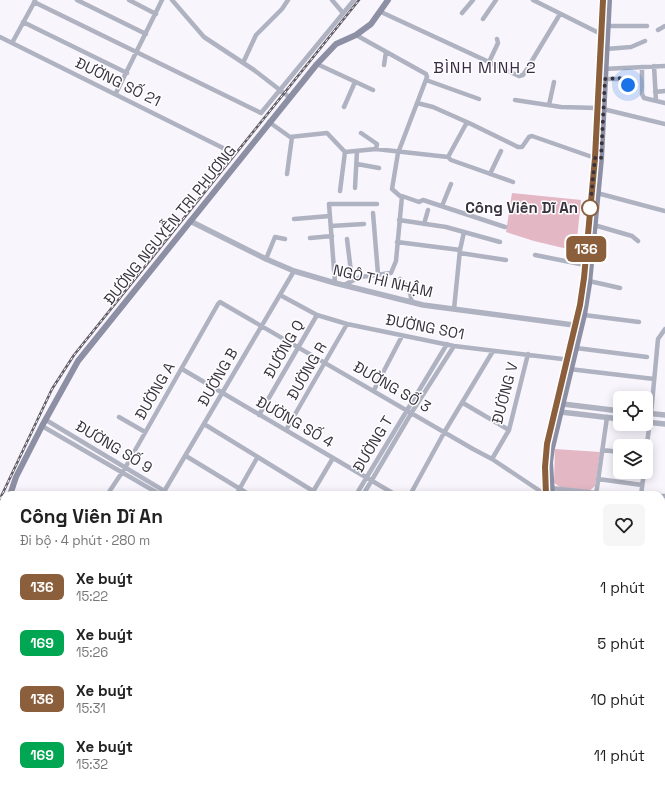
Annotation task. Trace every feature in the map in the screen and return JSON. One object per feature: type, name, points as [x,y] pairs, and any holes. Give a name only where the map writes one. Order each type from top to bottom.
[{"type":"main road","name":"ĐƯỜNG NGUYỄN TRI PHƯƠNG","points":[[11,491],[16,477],[42,426],[78,361],[317,64],[336,44],[356,35],[371,24],[381,12],[388,0]]},
{"type":"main road","points":[[570,360],[576,348],[583,290],[594,225],[597,193],[603,0]]},
{"type":"main road","points":[[600,109],[605,79],[602,69],[606,49],[609,0]]},
{"type":"main road","points":[[547,491],[546,451],[558,412],[578,325],[584,315],[589,282],[588,265],[598,158]]},
{"type":"street","points":[[77,0],[146,34]]},
{"type":"street","points":[[129,0],[156,14]]},
{"type":"street","points":[[116,94],[162,0]]},
{"type":"street","points":[[172,0],[204,37],[243,63],[289,97]]},
{"type":"street","points":[[243,63],[256,35],[282,9],[288,0]]},
{"type":"street","points":[[332,0],[343,13]]},
{"type":"street","points":[[12,43],[35,1],[261,113],[354,0]]},
{"type":"street","points":[[462,12],[473,0]]},
{"type":"street","points":[[483,18],[496,0]]},
{"type":"street","points":[[533,0],[601,34]]},
{"type":"street","points":[[381,12],[488,62],[515,74],[522,75],[560,14]]},
{"type":"street","points":[[23,22],[126,73]]},
{"type":"street","points":[[607,26],[647,26]]},
{"type":"street","points":[[658,30],[665,26]]},
{"type":"street","points":[[356,35],[423,70],[426,74],[426,80],[398,153],[392,189],[400,196]]},
{"type":"street","name":"ĐƯỜNG SỐ 21","points":[[0,37],[226,149]]},
{"type":"street","points":[[488,62],[498,43],[497,39]]},
{"type":"street","points":[[606,49],[631,47],[645,41]]},
{"type":"street","points":[[384,65],[386,52]]},
{"type":"street","points":[[317,64],[373,90]]},
{"type":"street","points":[[654,66],[656,101]]},
{"type":"street","points":[[602,69],[665,66]]},
{"type":"street","points":[[642,67],[642,94],[644,98],[665,103]]},
{"type":"street","points":[[605,79],[625,79],[628,83],[627,89]]},
{"type":"street","points":[[426,80],[479,99]]},
{"type":"street","points":[[344,107],[355,82]]},
{"type":"street","points":[[548,105],[554,82]]},
{"type":"street","points":[[655,92],[665,92]]},
{"type":"street","points":[[516,100],[548,105],[600,109],[665,124]]},
{"type":"street","points":[[417,103],[433,107],[518,146],[522,147],[529,137],[532,136],[598,158]]},
{"type":"street","points":[[269,122],[292,137],[326,133],[345,152],[376,149],[398,153],[448,157],[451,160],[513,182]]},
{"type":"street","points":[[448,157],[466,124],[469,123]]},
{"type":"street","points":[[361,133],[377,144],[376,149]]},
{"type":"street","points":[[287,174],[292,137]]},
{"type":"street","points":[[490,174],[501,151]]},
{"type":"street","points":[[340,191],[345,152]]},
{"type":"street","points":[[355,188],[357,152]]},
{"type":"street","points":[[357,164],[379,168]]},
{"type":"street","points":[[442,206],[451,184]]},
{"type":"street","points":[[597,193],[665,211]]},
{"type":"street","points":[[344,285],[352,280],[390,273],[396,265],[402,196],[419,202],[423,200],[504,227]]},
{"type":"street","points":[[329,198],[335,283]]},
{"type":"street","points":[[329,204],[377,204]]},
{"type":"street","points":[[424,224],[428,210]]},
{"type":"street","points":[[373,213],[378,274]]},
{"type":"street","points":[[294,219],[330,216]]},
{"type":"street","points":[[399,220],[464,232],[500,242]]},
{"type":"street","name":"NGÔ THÌ NHẬM","points":[[190,221],[266,259],[294,271],[335,283],[411,302],[578,325]]},
{"type":"street","points":[[331,226],[364,224]]},
{"type":"street","points":[[594,225],[632,236],[638,241]]},
{"type":"street","points":[[454,309],[460,252],[464,232]]},
{"type":"street","points":[[310,238],[332,236]]},
{"type":"street","points":[[266,259],[275,237],[284,239]]},
{"type":"street","points":[[347,239],[352,280]]},
{"type":"street","points":[[397,242],[506,260]]},
{"type":"street","points":[[535,255],[588,265]]},
{"type":"street","name":"ĐƯỜNG B","points":[[164,491],[186,456],[221,392],[294,271]]},
{"type":"street","points":[[400,279],[408,286],[412,297],[411,302]]},
{"type":"street","points":[[589,282],[620,288]]},
{"type":"street","name":"ĐƯỜNG SO1","points":[[280,295],[317,315],[347,324],[454,346],[570,360]]},
{"type":"street","name":"ĐƯỜNG A","points":[[110,491],[182,369],[218,304],[220,302],[225,303]]},
{"type":"street","name":"ĐƯỜNG SỐ 3","points":[[225,303],[492,459],[540,491]]},
{"type":"street","name":"ĐƯỜNG Q","points":[[259,414],[317,315]]},
{"type":"street","points":[[584,315],[639,322]]},
{"type":"street","name":"ĐƯỜNG R","points":[[286,430],[326,363],[347,324]]},
{"type":"street","points":[[652,391],[658,339],[665,329]]},
{"type":"street","points":[[374,390],[402,336]]},
{"type":"street","name":"ĐƯỜNG T","points":[[366,491],[447,344]]},
{"type":"street","name":"ĐƯỜNG T","points":[[359,491],[454,346]]},
{"type":"street","points":[[576,348],[647,357]]},
{"type":"street","points":[[412,491],[445,431],[493,351]]},
{"type":"street","name":"ĐƯỜNG V","points":[[492,459],[509,430],[528,354]]},
{"type":"street","name":"ĐƯỜNG SỐ 4","points":[[182,369],[389,491]]},
{"type":"street","points":[[568,369],[654,379]]},
{"type":"street","points":[[463,403],[509,430]]},
{"type":"street","points":[[560,404],[613,410]]},
{"type":"street","points":[[596,491],[608,409]]},
{"type":"street","points":[[558,412],[613,418]]},
{"type":"street","points":[[653,414],[665,415]]},
{"type":"street","points":[[119,417],[145,432]]},
{"type":"street","name":"ĐƯỜNG SỐ 9","points":[[46,420],[157,491]]},
{"type":"street","points":[[653,423],[665,424]]},
{"type":"street","points":[[204,424],[309,491]]},
{"type":"street","name":"ĐƯỜNG SỐ 9","points":[[42,426],[123,470]]},
{"type":"street","points":[[602,450],[613,451]]},
{"type":"street","points":[[186,456],[243,491]]},
{"type":"street","points":[[239,489],[257,458]]},
{"type":"street","points":[[313,491],[333,458]]},
{"type":"street","points":[[598,479],[642,485]]},
{"type":"street","points":[[642,491],[643,479]]},
{"type":"street","points":[[548,488],[572,491]]},
{"type":"shaded area","name":"Công Viên Dĩ An","points":[[512,193],[581,200],[577,239],[581,239],[580,252],[534,241],[506,232]]},
{"type":"shaded area","points":[[555,449],[600,452],[595,486],[589,491],[560,487],[554,483]]},
{"type":"railway","points":[[4,491],[52,389],[74,355],[359,0]]},
{"type":"bus line","name":"136","points":[[545,491],[545,458],[547,444],[580,305],[584,278],[595,158],[603,0]]},
{"type":"place","name":"Công Viên Dĩ An","points":[[590,208]]},
{"type":"district","name":"BÌNH MINH 2","points":[[485,67]]},
{"type":"route","points":[[590,208],[595,158],[601,159],[605,79],[623,78],[627,81],[628,85]]}]
